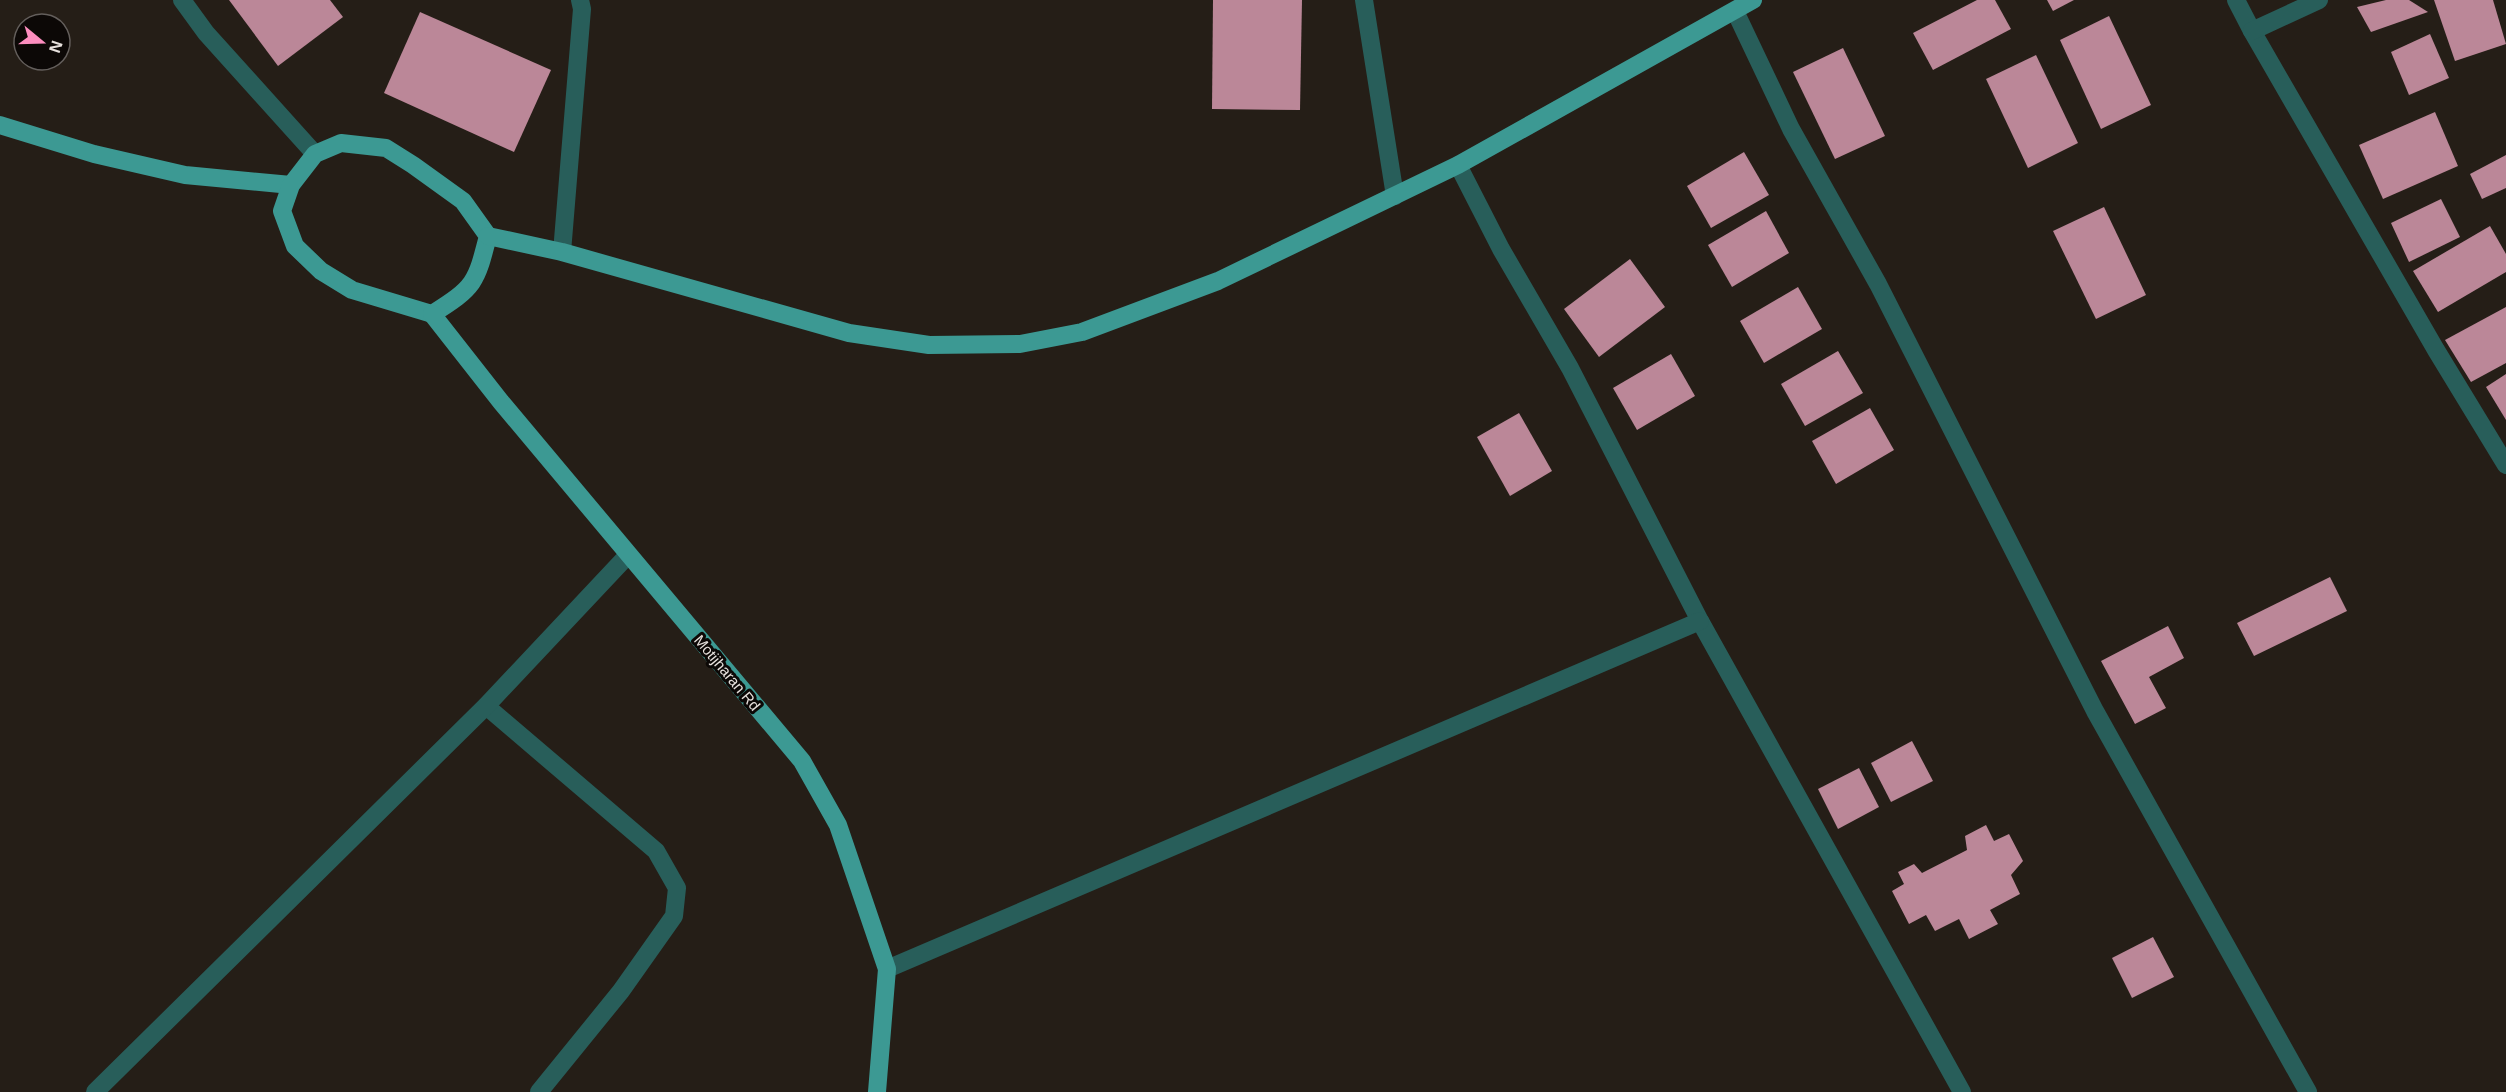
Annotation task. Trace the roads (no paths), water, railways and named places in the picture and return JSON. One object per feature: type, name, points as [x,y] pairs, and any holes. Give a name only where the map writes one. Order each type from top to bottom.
[{"type":"main road","points":[[488,236],[478,276],[460,297],[432,314],[352,290],[321,271],[296,246],[282,211],[291,185],[315,154],[341,143],[386,148],[463,201],[488,236],[562,252],[849,333],[929,345],[1020,344],[1082,332],[1218,281],[1458,165],[1753,0]]},
{"type":"main road","points":[[0,125],[94,154],[185,175],[291,185]]},
{"type":"main road","name":"Motijharan Rd","points":[[432,314],[501,402],[802,761],[838,825],[887,969],[877,1092]]},
{"type":"street","points":[[182,0],[206,33],[315,154]]},
{"type":"street","points":[[562,252],[582,9],[580,0]]},
{"type":"street","points":[[2236,0],[2252,32],[2436,351],[2506,465]]},
{"type":"street","points":[[2252,32],[2319,0]]},
{"type":"street","points":[[1368,2],[1395,195]]},
{"type":"street","points":[[1735,11],[1791,129],[1878,284],[2095,711],[2308,1092]]},
{"type":"street","points":[[1458,165],[1501,249],[1570,369],[1700,621],[1962,1092]]},
{"type":"street","points":[[95,1092],[486,706],[628,555]]},
{"type":"street","points":[[887,969],[1700,621]]},
{"type":"street","points":[[486,706],[656,851],[677,888],[674,916],[621,991],[539,1092]]}]
